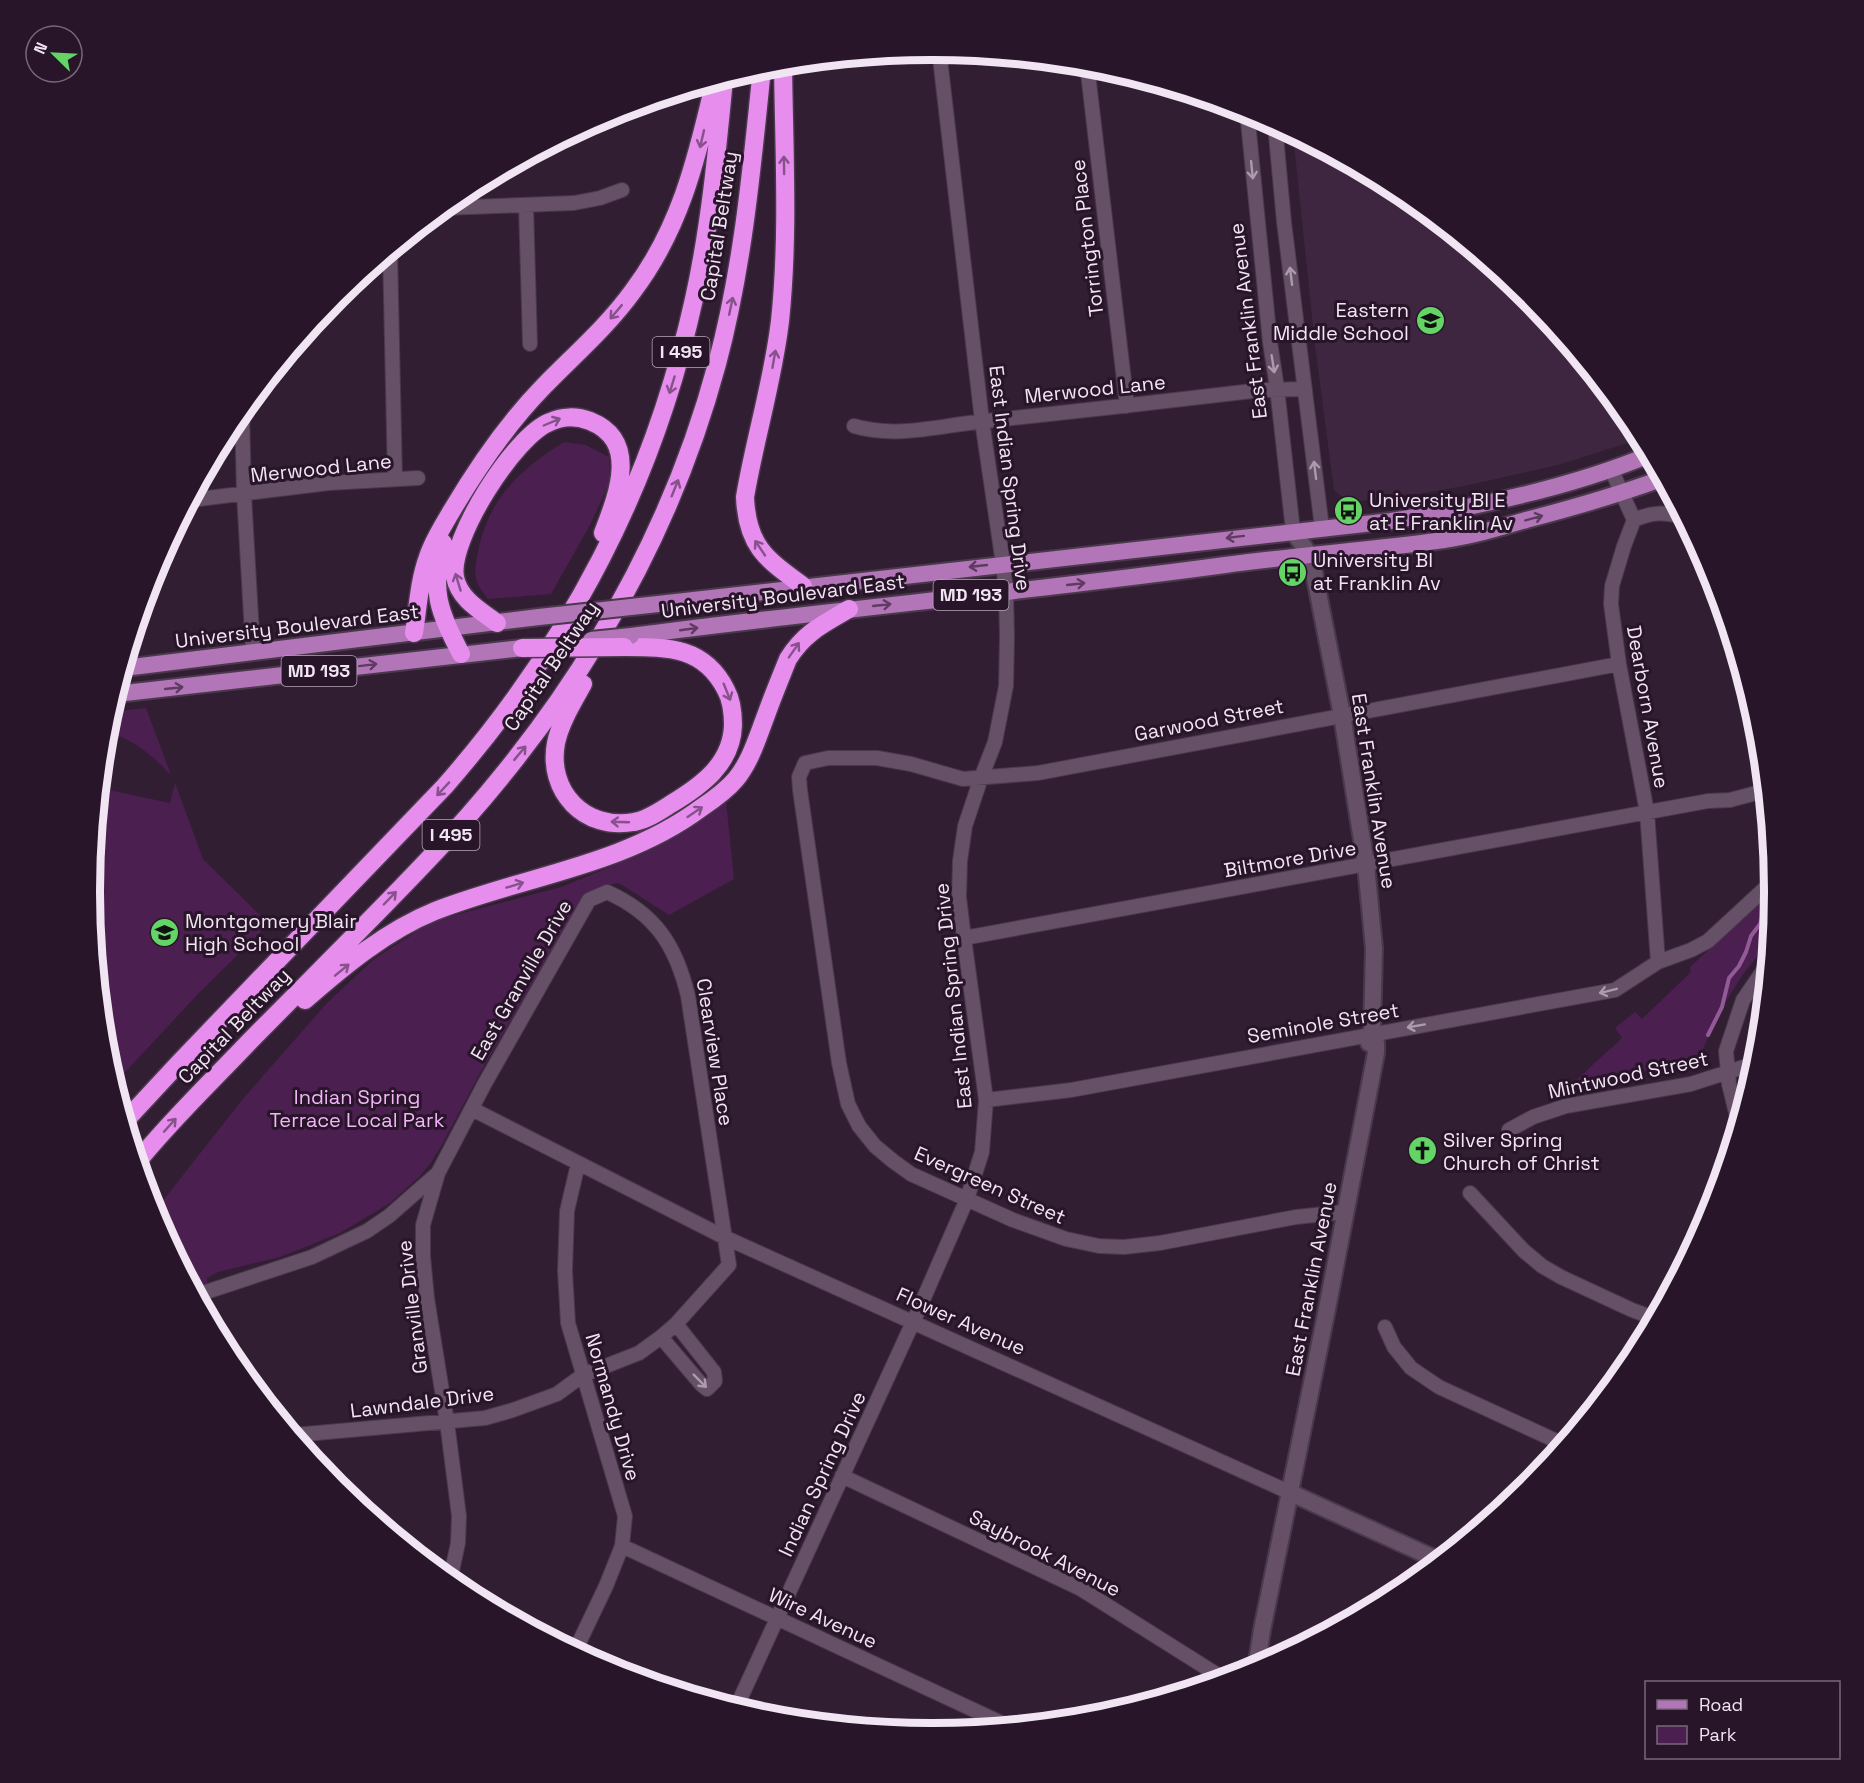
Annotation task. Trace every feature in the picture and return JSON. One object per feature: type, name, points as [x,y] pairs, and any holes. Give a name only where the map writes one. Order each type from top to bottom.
[{"type":"highway","points":[[783,74],[785,245],[783,284],[775,356],[745,496],[746,516],[751,534],[761,551],[775,566],[803,586]]},
{"type":"highway","name":"Capital Beltway","points":[[144,1155],[202,1090],[425,863],[476,807],[528,744],[570,686],[612,616],[652,542],[681,475],[717,364],[732,303],[746,220],[761,78]]},
{"type":"highway","name":"Capital Beltway","points":[[131,1114],[446,786],[516,699],[575,606],[617,528],[645,464],[679,360],[703,255],[723,87]]},
{"type":"highway","points":[[414,633],[422,578],[429,555],[484,459],[540,390],[608,322],[633,291],[651,263],[670,228],[689,181],[698,155],[713,89]]},
{"type":"highway","points":[[497,622],[471,604],[460,590],[455,577],[458,549],[481,500],[512,455],[530,436],[548,422],[565,417],[581,418],[597,424],[610,435],[620,451],[622,470],[608,519],[575,606]]},
{"type":"highway","points":[[461,654],[448,629],[437,596],[436,580],[445,535],[462,494]]},
{"type":"highway","points":[[522,648],[627,642],[683,651],[700,659],[721,679],[729,694],[733,713],[733,732],[727,751],[719,766],[706,780],[652,815],[636,822],[623,823],[593,818],[580,811],[569,800],[560,785],[555,770],[557,740],[563,724],[614,623],[652,542]]},
{"type":"highway","points":[[202,1090],[313,993],[379,940],[436,911],[635,846],[674,825],[719,795],[735,780],[746,763],[788,659],[796,646],[817,627],[849,609]]},
{"type":"main road","name":"University Boulevard East","points":[[132,667],[803,586],[1391,521],[1466,508],[1576,481],[1641,458]]},
{"type":"main road","name":"University Boulevard East","points":[[627,642],[849,609],[1140,577],[1446,539],[1600,501],[1654,480]]},
{"type":"main road","name":"MD 193","points":[[125,693],[522,648]]},
{"type":"street","name":"East Indian Spring Drive","points":[[914,1322],[967,1199],[982,1152],[986,1100],[959,897],[960,861],[965,826],[995,742],[1006,686],[1006,591],[982,421],[940,60]]},
{"type":"street","name":"Torrington Place","points":[[1088,75],[1127,406]]},
{"type":"street","name":"East Franklin Avenue","points":[[1248,122],[1270,342],[1293,531],[1311,556],[1342,715],[1366,865],[1374,948],[1372,1034],[1366,1053],[1371,1074],[1258,1656]]},
{"type":"street","points":[[1276,135],[1284,226],[1322,528],[1311,556]]},
{"type":"street","points":[[460,208],[574,204],[622,190]]},
{"type":"street","points":[[526,206],[530,344]]},
{"type":"street","points":[[390,261],[395,479]]},
{"type":"street","name":"Merwood Lane","points":[[854,426],[871,431],[902,432],[1277,388],[1305,389]]},
{"type":"street","points":[[242,428],[253,651]]},
{"type":"street","points":[[1611,469],[1634,520],[1643,516],[1665,513],[1673,515]]},
{"type":"street","name":"Merwood Lane","points":[[199,499],[329,483],[418,478]]},
{"type":"street","name":"Dearborn Avenue","points":[[1634,520],[1612,586],[1611,604],[1619,664],[1647,812],[1664,959]]},
{"type":"street","name":"Garwood Street","points":[[805,763],[828,758],[877,758],[911,764],[963,779],[1038,773],[1619,664]]},
{"type":"street","name":"Evergreen Street","points":[[805,763],[799,777],[800,790],[839,1063],[848,1104],[859,1126],[875,1146],[893,1161],[911,1174],[1013,1220],[1066,1239],[1099,1246],[1124,1247],[1160,1243],[1296,1217],[1345,1212]]},
{"type":"street","name":"Biltmore Drive","points":[[964,938],[1708,801],[1730,800],[1757,793]]},
{"type":"street","name":"Seminole Street","points":[[986,1100],[1071,1090],[1615,990],[1664,959],[1691,950],[1708,941],[1764,889]]},
{"type":"street","name":"East Granville Drive","points":[[472,1109],[588,900],[607,892],[619,897]]},
{"type":"street","name":"Clearview Place","points":[[619,897],[638,909],[656,926],[681,969],[688,996],[724,1237]]},
{"type":"street","points":[[1735,1107],[1726,1052],[1743,1000],[1759,977]]},
{"type":"street","name":"Mintwood Street","points":[[1509,1130],[1533,1117],[1566,1106],[1692,1084],[1745,1067]]},
{"type":"street","name":"Flower Avenue","points":[[472,1109],[724,1237],[1430,1557]]},
{"type":"street","name":"Granville Drive","points":[[449,1568],[458,1543],[459,1515],[427,1298],[423,1225],[438,1173],[472,1109]]},
{"type":"street","name":"Normandy Drive","points":[[578,1164],[567,1210],[565,1270],[568,1323],[625,1516],[622,1546],[578,1644]]},
{"type":"street","points":[[204,1291],[312,1257],[367,1231],[389,1216],[438,1173]]},
{"type":"street","points":[[1470,1193],[1524,1251],[1542,1266],[1561,1277],[1647,1315]]},
{"type":"street","name":"Lawndale Drive","points":[[302,1434],[485,1418],[556,1394],[583,1375],[639,1353],[676,1324],[729,1264],[724,1237]]},
{"type":"street","name":"Indian Spring Drive","points":[[740,1700],[914,1322]]},
{"type":"street","points":[[661,1337],[707,1389],[715,1381],[714,1372],[676,1324]]},
{"type":"street","points":[[1384,1327],[1394,1347],[1411,1368],[1439,1387],[1556,1441]]},
{"type":"street","name":"Saybrook Avenue","points":[[842,1476],[1081,1589],[1216,1673]]},
{"type":"street","name":"Wire Avenue","points":[[622,1546],[995,1720]]},
{"type":"shaded area","name":"Eastern Middle School","points":[[1294,143],[1348,171],[1394,200],[1480,266],[1557,343],[1592,385],[1631,442],[1558,465],[1464,486],[1407,496],[1348,502],[1334,490],[1315,345]]},
{"type":"green space","points":[[564,442],[586,445],[609,457],[610,482],[590,525],[551,594],[488,599],[478,585],[475,571],[479,547],[491,513],[522,473]]},
{"type":"green space","points":[[146,708],[171,775],[142,748],[115,735],[120,711]]},
{"type":"green space","name":"Montgomery Blair High School","points":[[175,783],[203,859],[269,924],[198,994],[121,1076],[116,1054],[102,946],[100,892],[102,837],[107,790],[170,803]]},
{"type":"green space","name":"Indian Spring Terrace Local Park","points":[[726,800],[734,879],[669,915],[619,883],[601,886],[584,896],[480,1073],[443,1143],[420,1176],[390,1203],[340,1233],[280,1257],[218,1272],[207,1278],[210,1304],[186,1259],[161,1203],[242,1100],[327,1003],[374,959],[433,921],[561,887],[642,854],[700,821]]},
{"type":"green space","points":[[1764,899],[1761,951],[1744,973],[1719,1012],[1700,1061],[1572,1084],[1622,1038],[1615,1028],[1635,1012],[1642,1019],[1691,972],[1690,967]]},
{"type":"waterway","points":[[1708,1035],[1722,1007],[1729,978],[1739,966],[1763,913]]},
{"type":"place","name":"Eastern Middle School","points":[[1430,321]]},
{"type":"place","name":"University Bl E at E Franklin Av","points":[[1348,511]]},
{"type":"place","name":"University Bl at Franklin Av","points":[[1292,572]]},
{"type":"place","name":"Montgomery Blair High School","points":[[164,932]]},
{"type":"place","name":"Silver Spring Church of Christ","points":[[1422,1151]]}]
